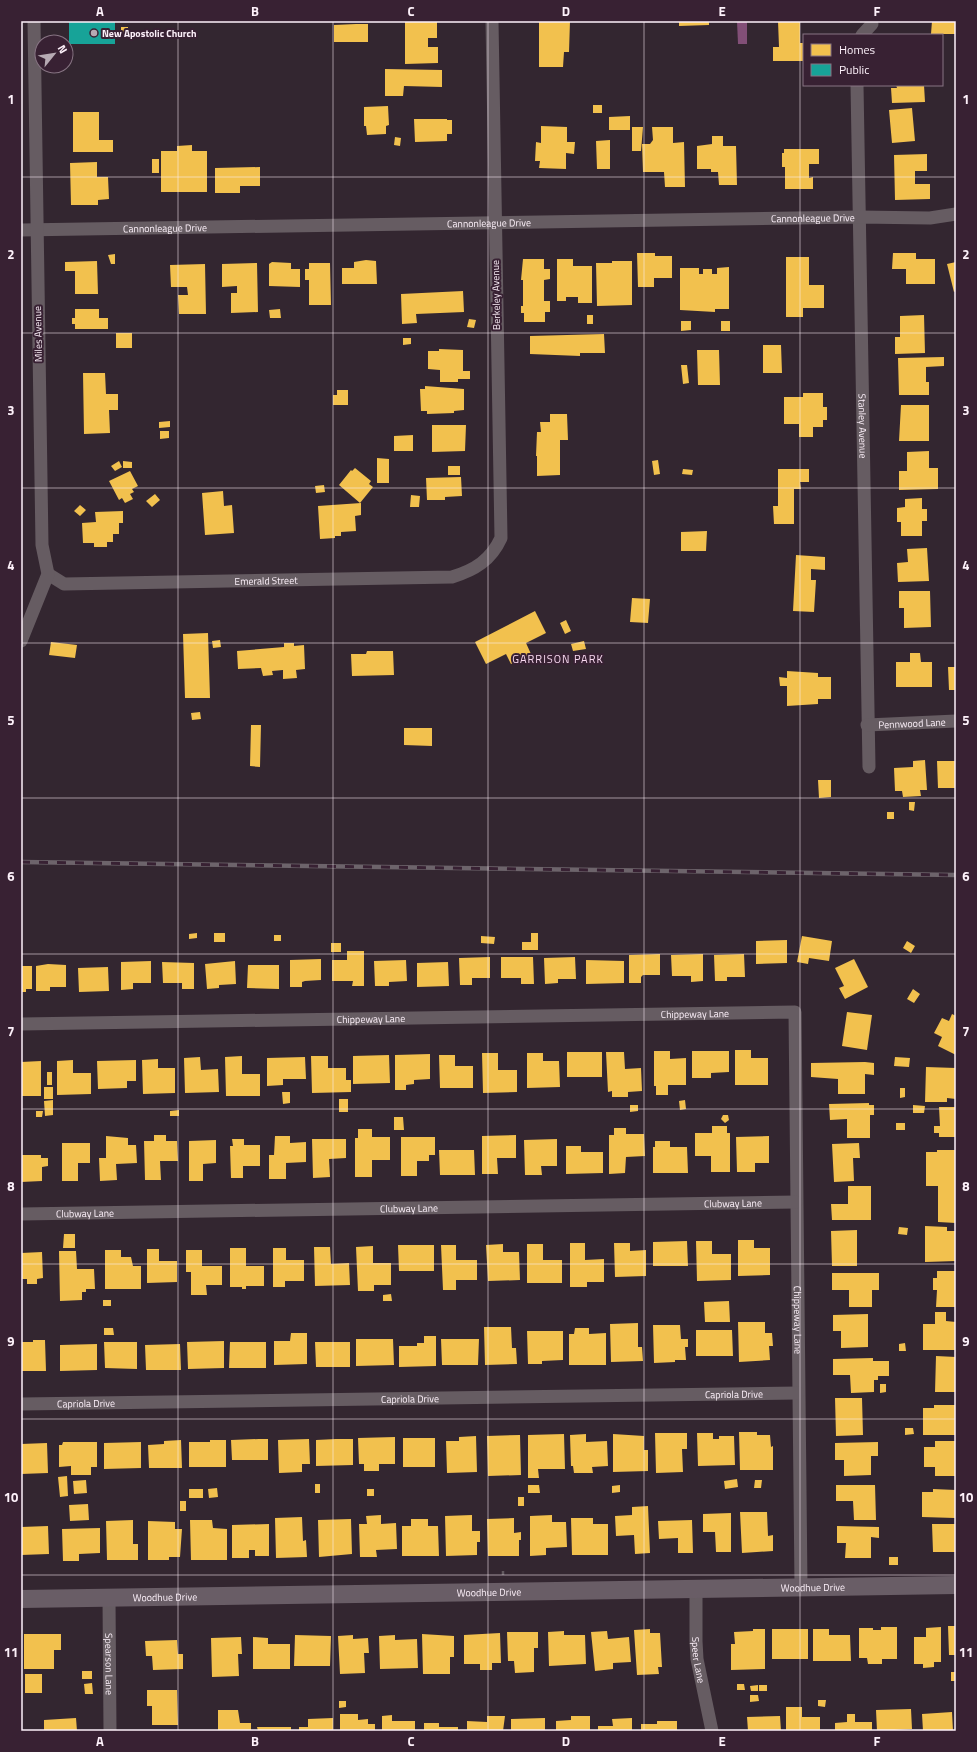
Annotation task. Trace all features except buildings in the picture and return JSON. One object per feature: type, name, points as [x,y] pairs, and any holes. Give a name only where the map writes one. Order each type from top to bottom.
[{"type":"street","name":"Miles Avenue","points":[[34,21],[42,545],[48,574]]},
{"type":"street","name":"Berkeley Avenue","points":[[484,563],[495,550],[501,538],[492,21]]},
{"type":"street","points":[[863,34],[872,24]]},
{"type":"street","name":"Stanley Avenue","points":[[858,86],[867,725],[869,767]]},
{"type":"street","name":"Cannonleague Drive","points":[[21,230],[36,228],[859,217],[930,218],[956,214]]},
{"type":"street","name":"Emerald Street","points":[[48,574],[64,584],[452,576],[467,572],[484,563]]},
{"type":"street","points":[[21,641],[48,574]]},
{"type":"street","name":"Pennwood Lane","points":[[867,725],[956,721]]},
{"type":"street","name":"Chippeway Lane","points":[[21,1024],[795,1012],[801,1586]]},
{"type":"street","name":"Clubway Lane","points":[[21,1214],[796,1202]]},
{"type":"street","name":"Capriola Drive","points":[[21,1404],[798,1393]]},
{"type":"street","name":"Woodhue Drive","points":[[21,1599],[801,1586],[956,1585]]},
{"type":"street","name":"Speer Lane","points":[[696,1588],[697,1659],[712,1731]]},
{"type":"street","name":"Spearson Lane","points":[[109,1598],[110,1731]]},
{"type":"shaded area","points":[[737,21],[747,21],[747,44],[738,44]]},
{"type":"railway","points":[[21,862],[956,875]]},
{"type":"place","name":"New Apostolic Church","points":[[94,33]]},
{"type":"district","name":"GARRISON PARK","points":[[558,659]]}]
